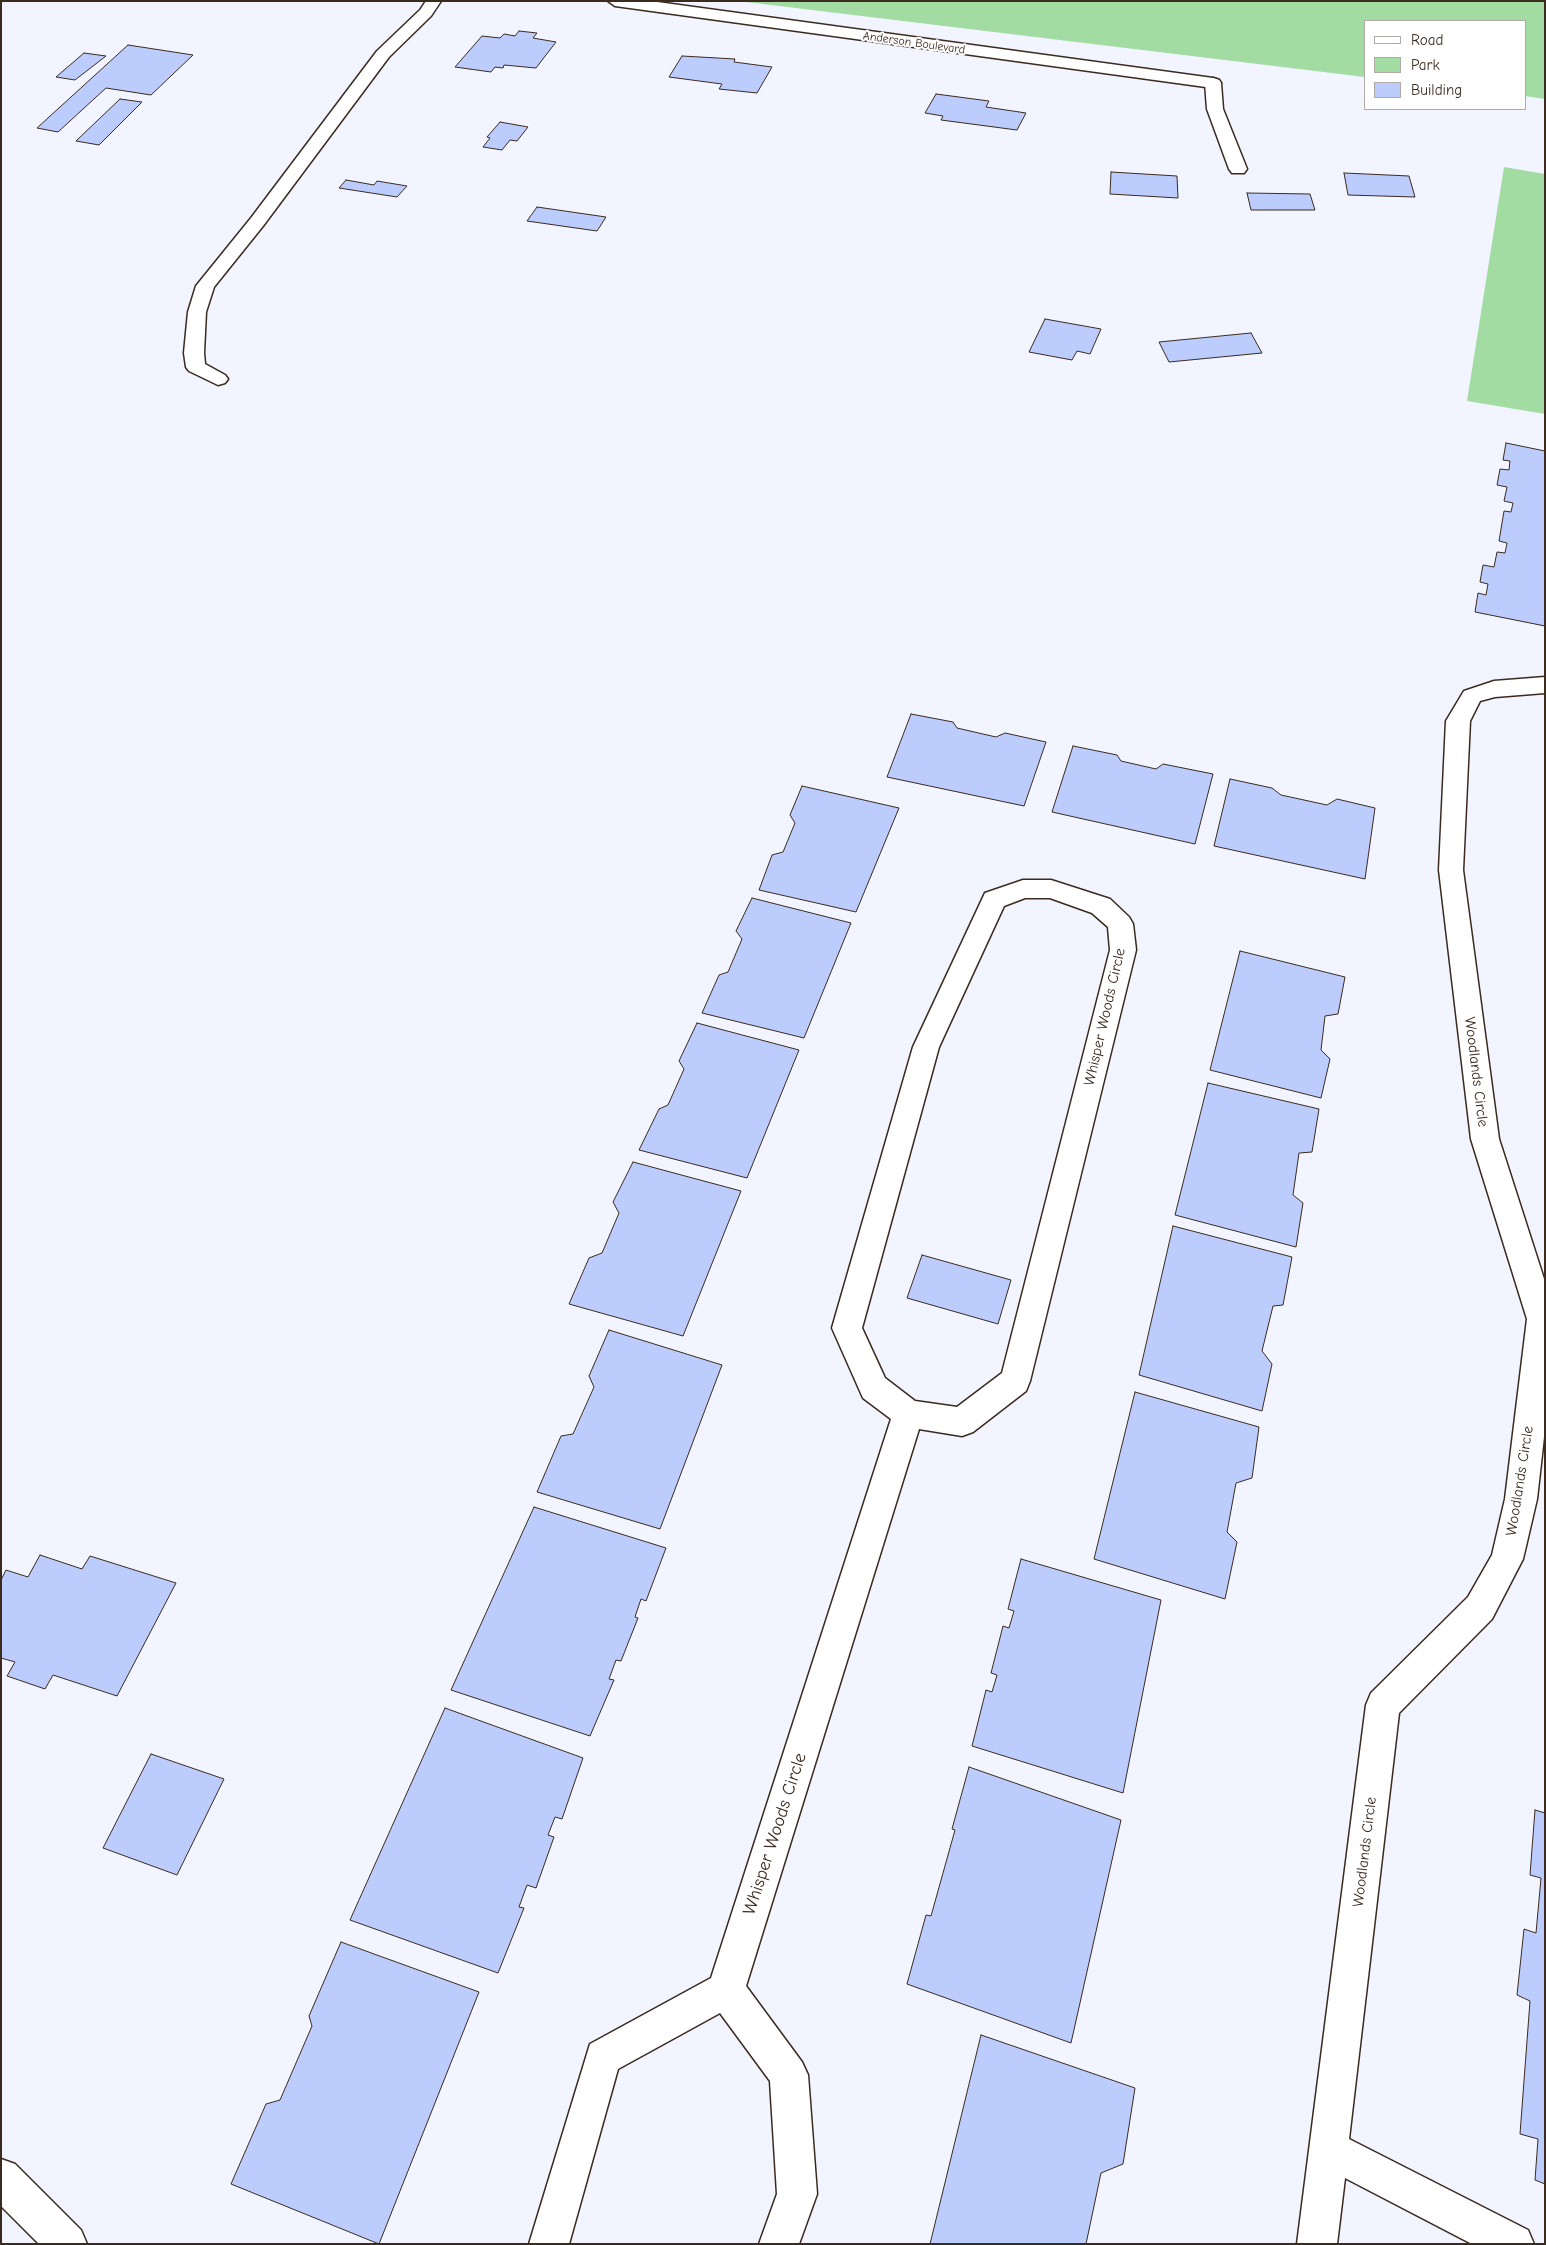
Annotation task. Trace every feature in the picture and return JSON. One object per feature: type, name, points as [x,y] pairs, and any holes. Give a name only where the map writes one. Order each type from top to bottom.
[{"type":"street","points":[[218,379],[196,367],[194,353],[197,312],[205,286],[262,215],[383,54],[426,13],[434,1]]},
{"type":"street","name":"Anderson Boulevard","points":[[615,1],[1213,83],[1215,109],[1238,169]]},
{"type":"street","name":"Woodlands Circle","points":[[1317,2244],[1384,1705],[1480,1608],[1507,1560],[1521,1499],[1542,1319],[1484,1139],[1451,870],[1458,721],[1472,696],[1494,688],[1545,685]]},
{"type":"street","name":"Whisper Woods Circle","points":[[1023,889],[1051,889],[1102,906],[1120,924],[1123,950],[1015,1381],[962,1422],[908,1414],[874,1388],[847,1328],[926,1047],[994,900],[1023,889]]},
{"type":"street","name":"Whisper Woods Circle","points":[[726,1990],[908,1414]]},
{"type":"street","points":[[549,2244],[603,2057],[726,1990],[789,2075],[797,2194],[779,2244]]},
{"type":"street","points":[[1329,2149],[1514,2244]]},
{"type":"street","points":[[1,2178],[67,2244]]},
{"type":"green space","points":[[738,1],[1545,1],[1545,99],[1526,96],[1526,20],[1364,20],[1364,77]]},
{"type":"green space","points":[[1504,167],[1545,174],[1545,414],[1467,401]]},
{"type":"building","points":[[519,31],[537,33],[533,38],[556,42],[536,68],[504,65],[503,68],[495,67],[491,72],[455,67],[482,36],[500,38],[504,34],[515,36]]},
{"type":"building","points":[[128,45],[193,55],[151,95],[106,88],[58,132],[37,128]]},
{"type":"building","points":[[84,53],[106,56],[75,80],[56,77]]},
{"type":"building","points":[[682,56],[735,59],[734,62],[772,67],[757,93],[719,89],[722,84],[669,77]]},
{"type":"building","points":[[936,94],[989,101],[986,107],[1026,113],[1017,130],[941,120],[943,116],[925,113]]},
{"type":"building","points":[[120,99],[142,102],[99,145],[76,141]]},
{"type":"building","points":[[500,122],[528,127],[517,141],[510,140],[502,150],[483,147],[490,138],[487,137]]},
{"type":"building","points":[[1111,172],[1177,176],[1178,198],[1110,194]]},
{"type":"building","points":[[1344,173],[1409,176],[1415,197],[1348,195]]},
{"type":"building","points":[[346,180],[374,185],[377,181],[407,186],[397,197],[339,188]]},
{"type":"building","points":[[1247,193],[1310,194],[1315,210],[1251,210]]},
{"type":"building","points":[[537,207],[606,217],[597,231],[527,221]]},
{"type":"building","points":[[1045,319],[1101,329],[1090,354],[1077,351],[1072,360],[1029,352]]},
{"type":"building","points":[[1251,333],[1262,353],[1169,362],[1159,342]]},
{"type":"building","points":[[1506,443],[1545,451],[1545,626],[1475,612],[1478,593],[1486,595],[1488,584],[1480,582],[1483,565],[1494,567],[1497,552],[1505,553],[1507,543],[1499,541],[1504,511],[1511,512],[1513,503],[1504,501],[1507,487],[1497,485],[1500,469],[1509,470],[1510,461],[1503,460]]},
{"type":"building","points":[[911,714],[953,722],[957,728],[996,737],[1005,733],[1046,742],[1024,806],[887,777]]},
{"type":"building","points":[[1073,746],[1117,755],[1121,761],[1156,769],[1163,764],[1213,774],[1195,844],[1052,812]]},
{"type":"building","points":[[1230,779],[1272,788],[1281,795],[1327,805],[1337,799],[1375,808],[1365,879],[1214,846]]},
{"type":"building","points":[[802,786],[899,808],[856,912],[759,890],[772,855],[783,852],[795,823],[790,815]]},
{"type":"building","points":[[752,898],[851,923],[804,1038],[702,1013],[719,975],[728,972],[742,939],[736,931]]},
{"type":"building","points":[[1240,951],[1345,977],[1338,1014],[1325,1016],[1321,1050],[1330,1059],[1321,1098],[1210,1070]]},
{"type":"building","points":[[697,1023],[799,1050],[747,1178],[639,1150],[659,1109],[668,1105],[684,1069],[679,1061]]},
{"type":"building","points":[[1208,1083],[1319,1109],[1312,1152],[1299,1153],[1293,1195],[1303,1203],[1296,1247],[1175,1215]]},
{"type":"building","points":[[633,1162],[741,1191],[683,1336],[569,1304],[589,1258],[602,1253],[619,1213],[613,1202]]},
{"type":"building","points":[[1173,1226],[1292,1257],[1283,1305],[1273,1306],[1262,1351],[1272,1364],[1262,1411],[1139,1375]]},
{"type":"building","points":[[922,1255],[1011,1280],[998,1324],[907,1298]]},
{"type":"building","points":[[609,1330],[722,1365],[660,1529],[537,1492],[561,1436],[573,1434],[594,1387],[589,1376]]},
{"type":"building","points":[[1135,1392],[1259,1427],[1252,1478],[1236,1483],[1227,1532],[1237,1542],[1225,1599],[1094,1559]]},
{"type":"building","points":[[534,1507],[666,1548],[646,1601],[641,1599],[635,1617],[638,1618],[621,1661],[616,1660],[609,1679],[614,1680],[590,1736],[451,1690]]},
{"type":"building","points":[[40,1555],[82,1569],[90,1556],[176,1583],[117,1696],[53,1675],[45,1689],[7,1676],[15,1662],[1,1658],[1,1580],[6,1570],[28,1577]]},
{"type":"building","points":[[1021,1559],[1161,1600],[1123,1793],[972,1746],[986,1690],[992,1692],[997,1675],[991,1673],[1003,1626],[1009,1628],[1014,1611],[1008,1609]]},
{"type":"building","points":[[445,1708],[583,1758],[562,1819],[555,1817],[548,1835],[554,1837],[536,1888],[527,1885],[519,1907],[524,1908],[498,1973],[350,1920]]},
{"type":"building","points":[[151,1754],[224,1779],[177,1875],[103,1848]]},
{"type":"building","points":[[969,1767],[1121,1820],[1071,2043],[907,1984],[926,1915],[931,1916],[955,1830],[952,1829]]},
{"type":"building","points":[[1535,1810],[1545,1813],[1545,2184],[1535,2180],[1538,2139],[1520,2134],[1530,2001],[1517,1995],[1524,1929],[1536,1933],[1541,1878],[1530,1875]]},
{"type":"building","points":[[341,1942],[479,1992],[379,2244],[231,2184],[266,2104],[280,2100],[312,2026],[309,2016]]},
{"type":"building","points":[[981,2035],[1135,2088],[1123,2164],[1101,2173],[1086,2244],[930,2244]]}]
